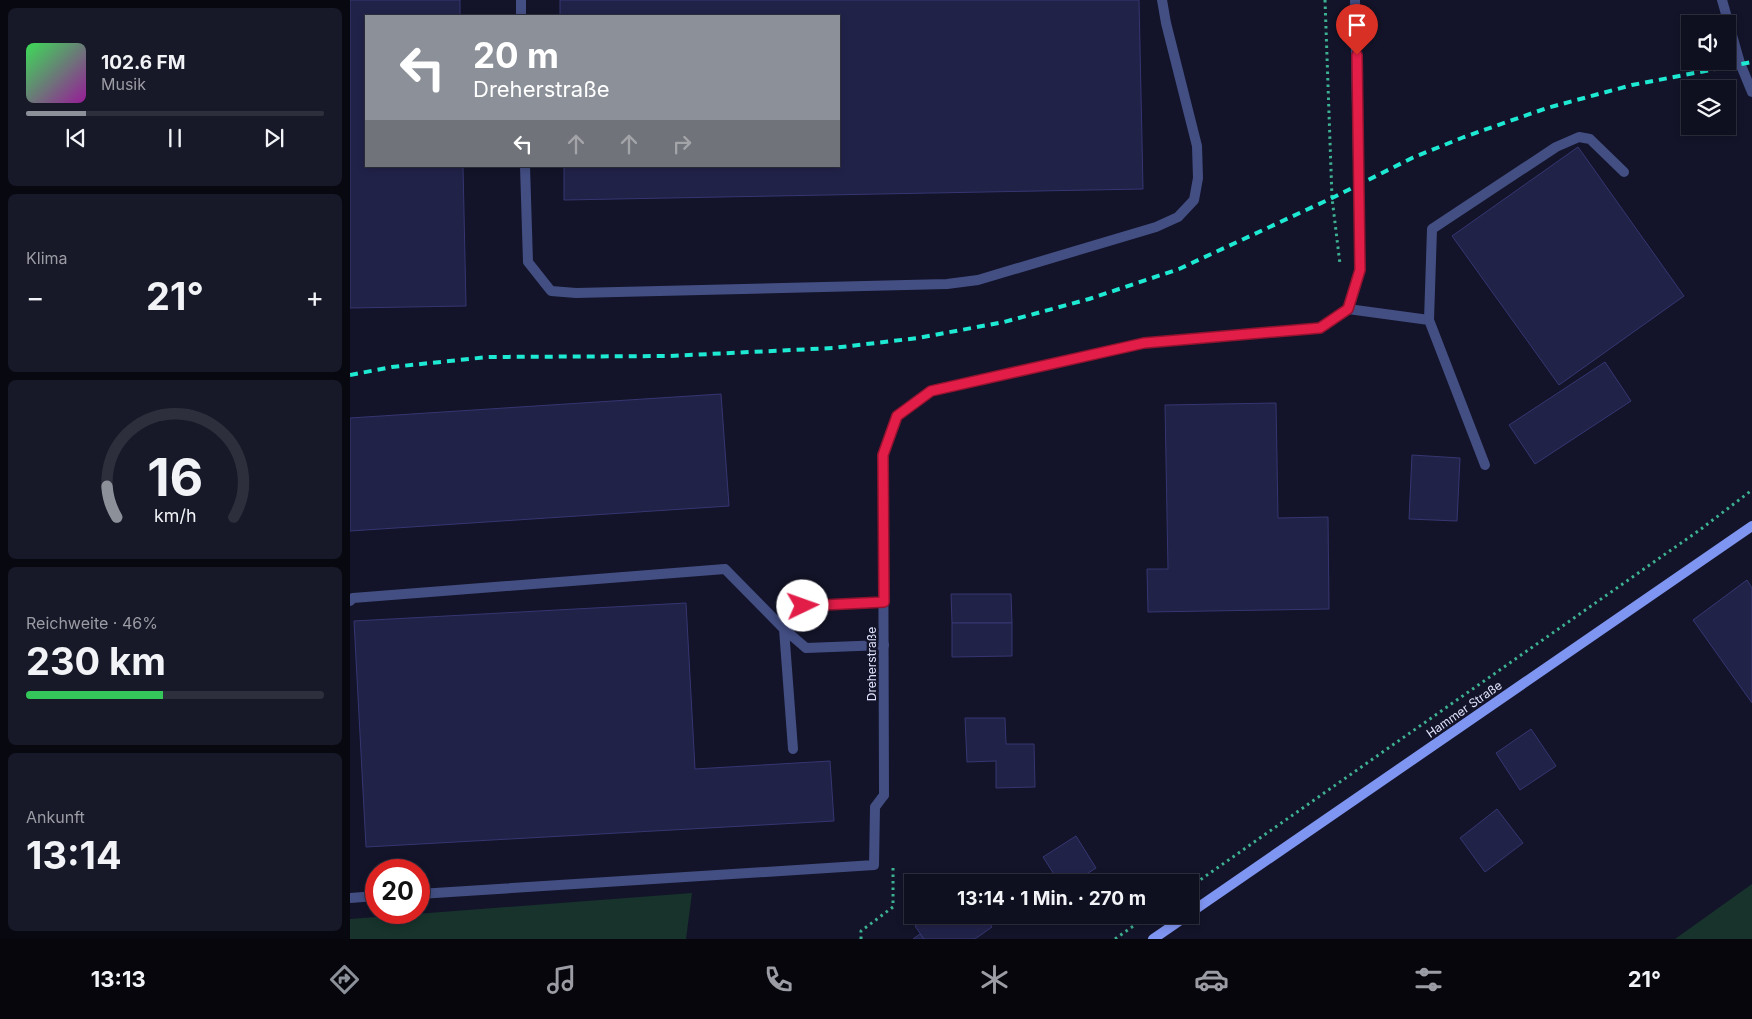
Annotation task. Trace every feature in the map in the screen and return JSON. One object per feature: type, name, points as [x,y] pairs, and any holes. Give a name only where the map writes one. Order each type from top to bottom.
[{"type":"main road","name":"Hammer Straße","points":[[1199,907],[1752,526]]},
{"type":"main road","name":"Hammer Straße","points":[[1153,939],[1175,924]]},
{"type":"street","points":[[521,0],[521,15]]},
{"type":"street","points":[[525,167],[528,262],[551,290],[576,293],[947,284],[978,280],[1156,227],[1178,217],[1194,200],[1198,178],[1197,146],[1162,0]]},
{"type":"street","points":[[1355,0],[1360,270],[1348,309],[1429,320]]},
{"type":"street","points":[[1722,0],[1740,63],[1752,92]]},
{"type":"street","points":[[1485,465],[1429,320],[1432,228],[1556,147],[1579,137],[1590,139],[1624,172]]},
{"type":"street","name":"Dreherstraße","points":[[430,893],[874,865],[875,807],[884,796],[883,455],[897,416],[931,391],[1144,343],[1320,328],[1348,309]]},
{"type":"street","points":[[350,601],[353,598],[724,569],[784,629],[806,648],[884,645]]},
{"type":"street","points":[[792,749],[784,629],[803,606],[884,602]]},
{"type":"street","points":[[350,898],[365,897]]},
{"type":"path","points":[[1325,0],[1332,198],[1340,264]]},
{"type":"path","points":[[1199,880],[1701,529],[1752,490]]},
{"type":"path","points":[[1115,939],[1136,924]]},
{"type":"green space","points":[[1752,884],[1752,939],[1675,939]]},
{"type":"green space","points":[[692,893],[686,939],[350,939],[350,919],[365,918],[365,924],[430,924],[430,913]]},
{"type":"building","points":[[350,0],[460,0],[460,15],[365,15],[365,167],[463,167],[466,306],[350,308]]},
{"type":"building","points":[[560,0],[1139,0],[1143,189],[564,200],[564,167],[840,167],[840,15],[560,15]]},
{"type":"building","points":[[1578,147],[1684,296],[1559,385],[1452,236]]},
{"type":"building","points":[[1605,362],[1631,401],[1535,464],[1509,425]]},
{"type":"building","points":[[721,394],[729,506],[350,531],[350,418]]},
{"type":"building","points":[[1276,403],[1278,518],[1328,517],[1329,609],[1148,612],[1147,569],[1168,569],[1165,405]]},
{"type":"building","points":[[1412,455],[1460,458],[1457,521],[1409,519]]},
{"type":"building","points":[[1747,580],[1752,588],[1752,703],[1693,620]]},
{"type":"building","points":[[951,594],[1011,594],[1012,623],[952,623]]},
{"type":"building","points":[[686,603],[695,769],[830,761],[834,821],[366,847],[354,621]]},
{"type":"building","points":[[952,623],[1012,623],[1012,656],[952,657]]},
{"type":"building","points":[[965,718],[1005,718],[1006,744],[1034,744],[1035,787],[996,788],[996,761],[967,762]]},
{"type":"building","points":[[1531,729],[1556,766],[1520,790],[1496,753]]},
{"type":"building","points":[[1497,809],[1523,843],[1485,872],[1460,838]]},
{"type":"building","points":[[1076,836],[1096,868],[1087,874],[1054,874],[1043,857]]},
{"type":"building","points":[[918,924],[990,924],[992,927],[975,939],[924,939],[915,926]]},
{"type":"building","points":[[920,934],[924,939],[913,939]]},
{"type":"railway","points":[[350,375],[392,367],[488,357],[669,356],[833,348],[918,338],[1004,322],[1089,299],[1179,269],[1332,198],[1412,158],[1464,137],[1547,108],[1632,85],[1752,62]]},
{"type":"route","points":[[803,606],[884,602],[883,455],[897,416],[931,391],[1144,343],[1320,328],[1348,309],[1360,270],[1357,55]]}]
